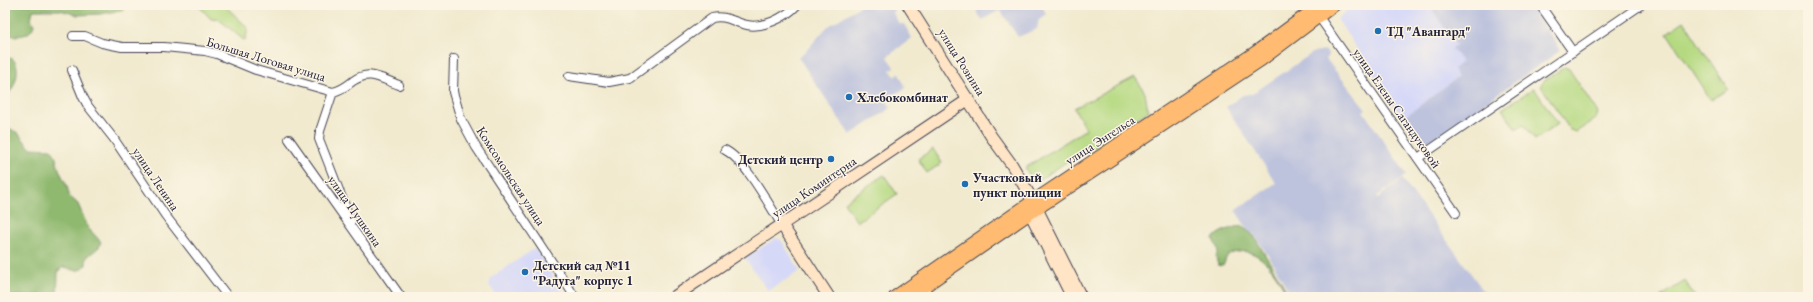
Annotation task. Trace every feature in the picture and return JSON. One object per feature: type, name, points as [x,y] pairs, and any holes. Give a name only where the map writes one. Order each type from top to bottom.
[{"type":"main road","name":"улица Энгельса","points":[[895,297],[1259,56],[1318,11],[1334,5]]},
{"type":"main road","name":"улица Энгельса","points":[[909,297],[927,292],[1031,207]]},
{"type":"street","points":[[569,76],[599,81],[625,80],[712,18],[723,17],[744,24],[757,25],[784,16],[797,5]]},
{"type":"street","name":"улица Рознина","points":[[908,5],[969,99],[991,136],[1012,165],[1072,297]]},
{"type":"street","points":[[1540,5],[1573,52]]},
{"type":"street","points":[[1418,158],[1641,5]]},
{"type":"street","name":"улица Елены Сагандуковой","points":[[1318,11],[1456,213]]},
{"type":"street","name":"Большая Логовая улица","points":[[73,36],[79,34],[102,44],[122,47],[164,47],[211,52],[256,70],[333,92],[340,91],[366,74],[378,76],[399,85]]},
{"type":"street","name":"Комсомольская улица","points":[[454,59],[453,92],[464,125],[476,147],[575,297]]},
{"type":"street","name":"улица Ленина","points":[[72,70],[82,97],[88,106],[117,144],[165,216],[228,297]]},
{"type":"street","points":[[333,92],[320,131],[319,139],[349,214],[351,225]]},
{"type":"street","name":"улица Коминтерна","points":[[674,297],[969,99]]},
{"type":"street","name":"улица Пушкина","points":[[289,139],[401,297]]},
{"type":"street","points":[[725,150],[735,157],[745,168],[829,297]]},
{"type":"street","name":"улица Рознина","points":[[1031,207],[1081,297]]},
{"type":"shaded area","points":[[862,5],[893,5],[895,9],[893,13],[899,24],[904,24],[912,38],[887,57],[894,67],[890,70],[895,77],[899,74],[906,88],[885,99],[891,108],[850,135],[798,57],[806,51],[827,27]]},
{"type":"shaded area","points":[[973,5],[1042,5],[1046,14],[1039,19],[1037,29],[1018,37],[1001,11],[998,11],[982,20]]},
{"type":"shaded area","points":[[1353,5],[1429,5],[1457,45],[1453,48],[1462,62],[1458,77],[1403,118],[1337,19]]},
{"type":"shaded area","points":[[1429,5],[1529,5],[1561,50],[1423,146],[1403,118],[1458,77],[1453,69],[1462,62],[1452,48],[1456,45]]},
{"type":"shaded area","points":[[1325,50],[1329,56],[1326,59],[1366,109],[1363,111],[1407,175],[1377,196],[1378,198],[1402,179],[1488,297],[1292,297],[1271,260],[1235,210],[1276,183],[1226,107],[1243,95],[1252,94],[1314,52]]},
{"type":"shaded area","points":[[776,238],[781,240],[800,271],[768,291],[745,258]]},
{"type":"shaded area","name":"Детский сад №11 \"Радуга\" корпус 1","points":[[535,248],[566,297],[497,297],[489,285],[491,278]]},
{"type":"green space","points":[[5,5],[122,5],[123,10],[100,14],[77,15],[60,10],[33,10],[31,19],[34,25],[32,29],[26,34],[14,36],[5,35]]},
{"type":"green space","points":[[198,5],[224,5],[248,28],[245,41],[217,18],[211,19]]},
{"type":"green space","points":[[1684,21],[1728,89],[1711,100],[1667,33]]},
{"type":"green space","points":[[5,57],[13,59],[17,66],[17,72],[13,88],[5,97]]},
{"type":"green space","points":[[1565,67],[1569,69],[1598,113],[1596,119],[1576,132],[1570,130],[1541,86],[1543,81]]},
{"type":"green space","points":[[1135,77],[1145,93],[1148,111],[1088,152],[1077,155],[1039,180],[1033,181],[1025,168],[1086,129],[1074,108]]},
{"type":"green space","points":[[1534,88],[1558,124],[1535,140],[1524,124],[1516,129],[1502,109]]},
{"type":"green space","points":[[5,126],[18,133],[30,148],[51,149],[66,184],[69,196],[78,204],[88,228],[101,242],[99,247],[86,258],[86,265],[83,268],[75,270],[63,267],[58,271],[57,297],[45,297],[41,295],[5,297]]},
{"type":"green space","points":[[933,149],[942,163],[927,173],[918,159]]},
{"type":"green space","points":[[884,175],[897,194],[857,222],[844,202]]},
{"type":"green space","points":[[1242,226],[1254,236],[1290,297],[1287,297],[1275,273],[1262,259],[1254,254],[1246,252],[1232,253],[1227,257],[1224,264],[1221,266],[1218,265],[1216,258],[1218,250],[1213,239],[1218,234],[1230,228]]},
{"type":"green space","points":[[1685,281],[1695,297],[1660,297]]},
{"type":"place","name":"ТД \"Авангард\"","points":[[1378,31]]},
{"type":"place","name":"Хлебокомбинат","points":[[849,97]]},
{"type":"place","name":"Детский центр","points":[[831,159]]},
{"type":"place","name":"Участковый пункт полиции","points":[[965,184]]},
{"type":"place","name":"Детский сад №11 \"Радуга\" корпус 1","points":[[525,272]]}]
